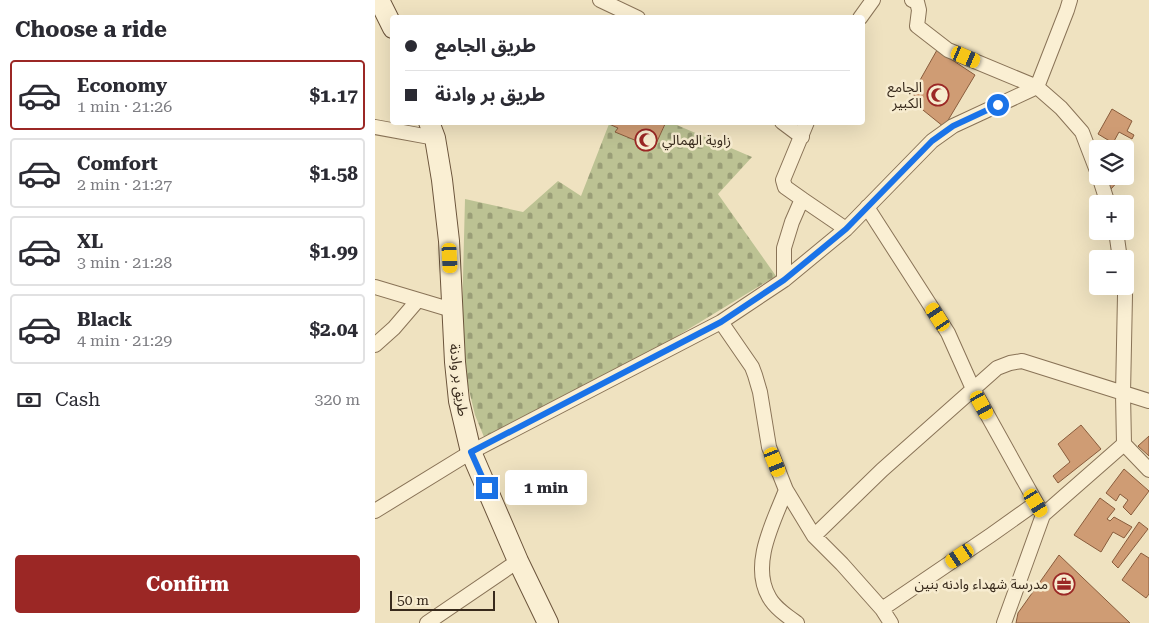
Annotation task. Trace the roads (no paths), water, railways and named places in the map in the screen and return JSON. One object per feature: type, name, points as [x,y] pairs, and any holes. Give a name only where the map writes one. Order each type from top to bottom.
[{"type":"street","points":[[379,0],[390,22]]},
{"type":"street","points":[[600,0],[632,15]]},
{"type":"street","points":[[862,15],[873,0]]},
{"type":"street","points":[[912,0],[917,2],[918,6],[917,26],[948,50],[1037,87],[1061,108],[1082,132],[1089,150]]},
{"type":"street","points":[[375,511],[471,452],[721,322],[784,280],[846,229],[932,141],[953,126],[1037,87],[1070,0]]},
{"type":"street","points":[[786,125],[801,137]]},
{"type":"street","points":[[806,125],[784,177],[783,184],[785,188],[846,229]]},
{"type":"street","points":[[375,127],[432,130]]},
{"type":"street","name":"طريق بر وادنة","points":[[432,130],[442,180],[449,241],[455,362],[459,401],[471,452],[518,561],[548,623]]},
{"type":"street","points":[[784,280],[784,248],[801,199]]},
{"type":"street","points":[[867,208],[948,333],[973,389],[1040,509],[1003,623]]},
{"type":"street","points":[[375,287],[452,310]]},
{"type":"street","points":[[1125,295],[1124,444],[1149,470]]},
{"type":"street","points":[[375,345],[395,328],[418,300]]},
{"type":"street","points":[[721,322],[755,375],[760,392],[769,448],[786,490],[814,536],[882,609],[891,623]]},
{"type":"street","points":[[814,536],[882,470],[997,368],[1010,363],[1022,362],[1149,402]]},
{"type":"street","points":[[882,609],[991,535],[1040,509],[1124,444]]},
{"type":"street","points":[[786,490],[766,544],[761,568],[762,579],[768,597],[797,623]]},
{"type":"street","points":[[427,623],[518,561]]},
{"type":"place","name":"الجامع الكبير","points":[[938,95]]},
{"type":"place","name":"زاوية الهمالي","points":[[646,140]]},
{"type":"place","name":"مدرسة شهداء وادنه بنين","points":[[1064,584]]}]
